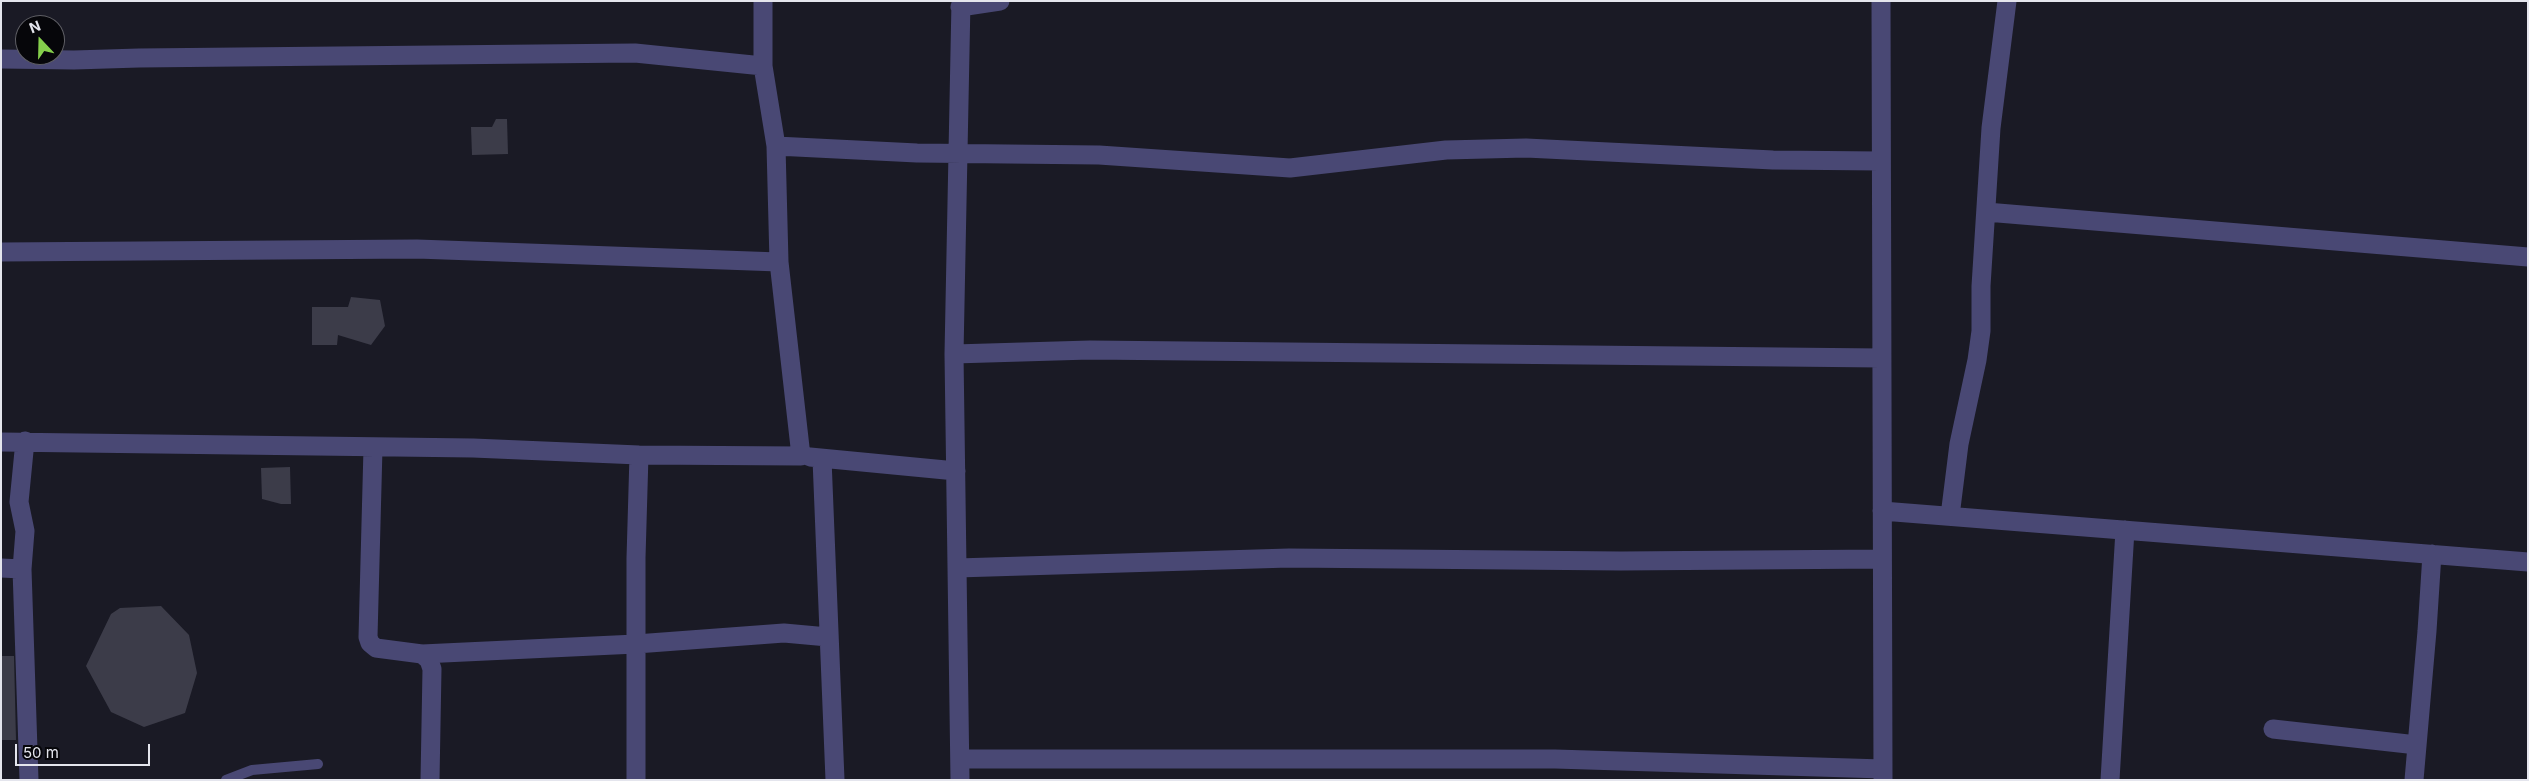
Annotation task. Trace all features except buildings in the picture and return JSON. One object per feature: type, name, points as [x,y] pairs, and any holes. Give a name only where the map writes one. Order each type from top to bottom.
[{"type":"street","points":[[763,1],[764,66],[776,146],[779,262],[801,456]]},
{"type":"street","points":[[960,780],[954,354],[960,4],[1000,1]]},
{"type":"street","points":[[961,759],[1555,760],[1883,774],[1881,1]]},
{"type":"street","points":[[1950,516],[1959,444],[1980,341],[1981,286],[1991,128],[2007,1]]},
{"type":"street","points":[[1,59],[636,53],[764,66]]},
{"type":"street","points":[[776,146],[958,153],[1099,155],[1290,168],[1446,150],[1526,148],[1773,160],[1880,161]]},
{"type":"street","points":[[1986,212],[2528,257]]},
{"type":"street","points":[[1,252],[417,249],[779,262]]},
{"type":"street","points":[[954,354],[1090,350],[1881,358]]},
{"type":"street","points":[[25,441],[19,502],[25,531],[22,569],[29,780]]},
{"type":"street","points":[[1,442],[473,448],[639,455],[801,456],[956,470]]},
{"type":"street","points":[[373,448],[368,637],[370,643],[376,648],[422,654],[636,644],[784,633],[828,637]]},
{"type":"street","points":[[636,780],[639,455]]},
{"type":"street","points":[[822,459],[835,780]]},
{"type":"street","points":[[1882,511],[2528,562]]},
{"type":"street","points":[[2110,780],[2126,530]]},
{"type":"street","points":[[2414,780],[2432,554]]},
{"type":"street","points":[[957,568],[1289,558],[1621,561],[1882,558]]},
{"type":"street","points":[[1,568],[22,569]]},
{"type":"street","points":[[422,654],[429,660],[432,669],[430,780]]},
{"type":"street","points":[[2273,729],[2417,746]]},
{"type":"lane","points":[[226,780],[252,770],[318,764]]}]
